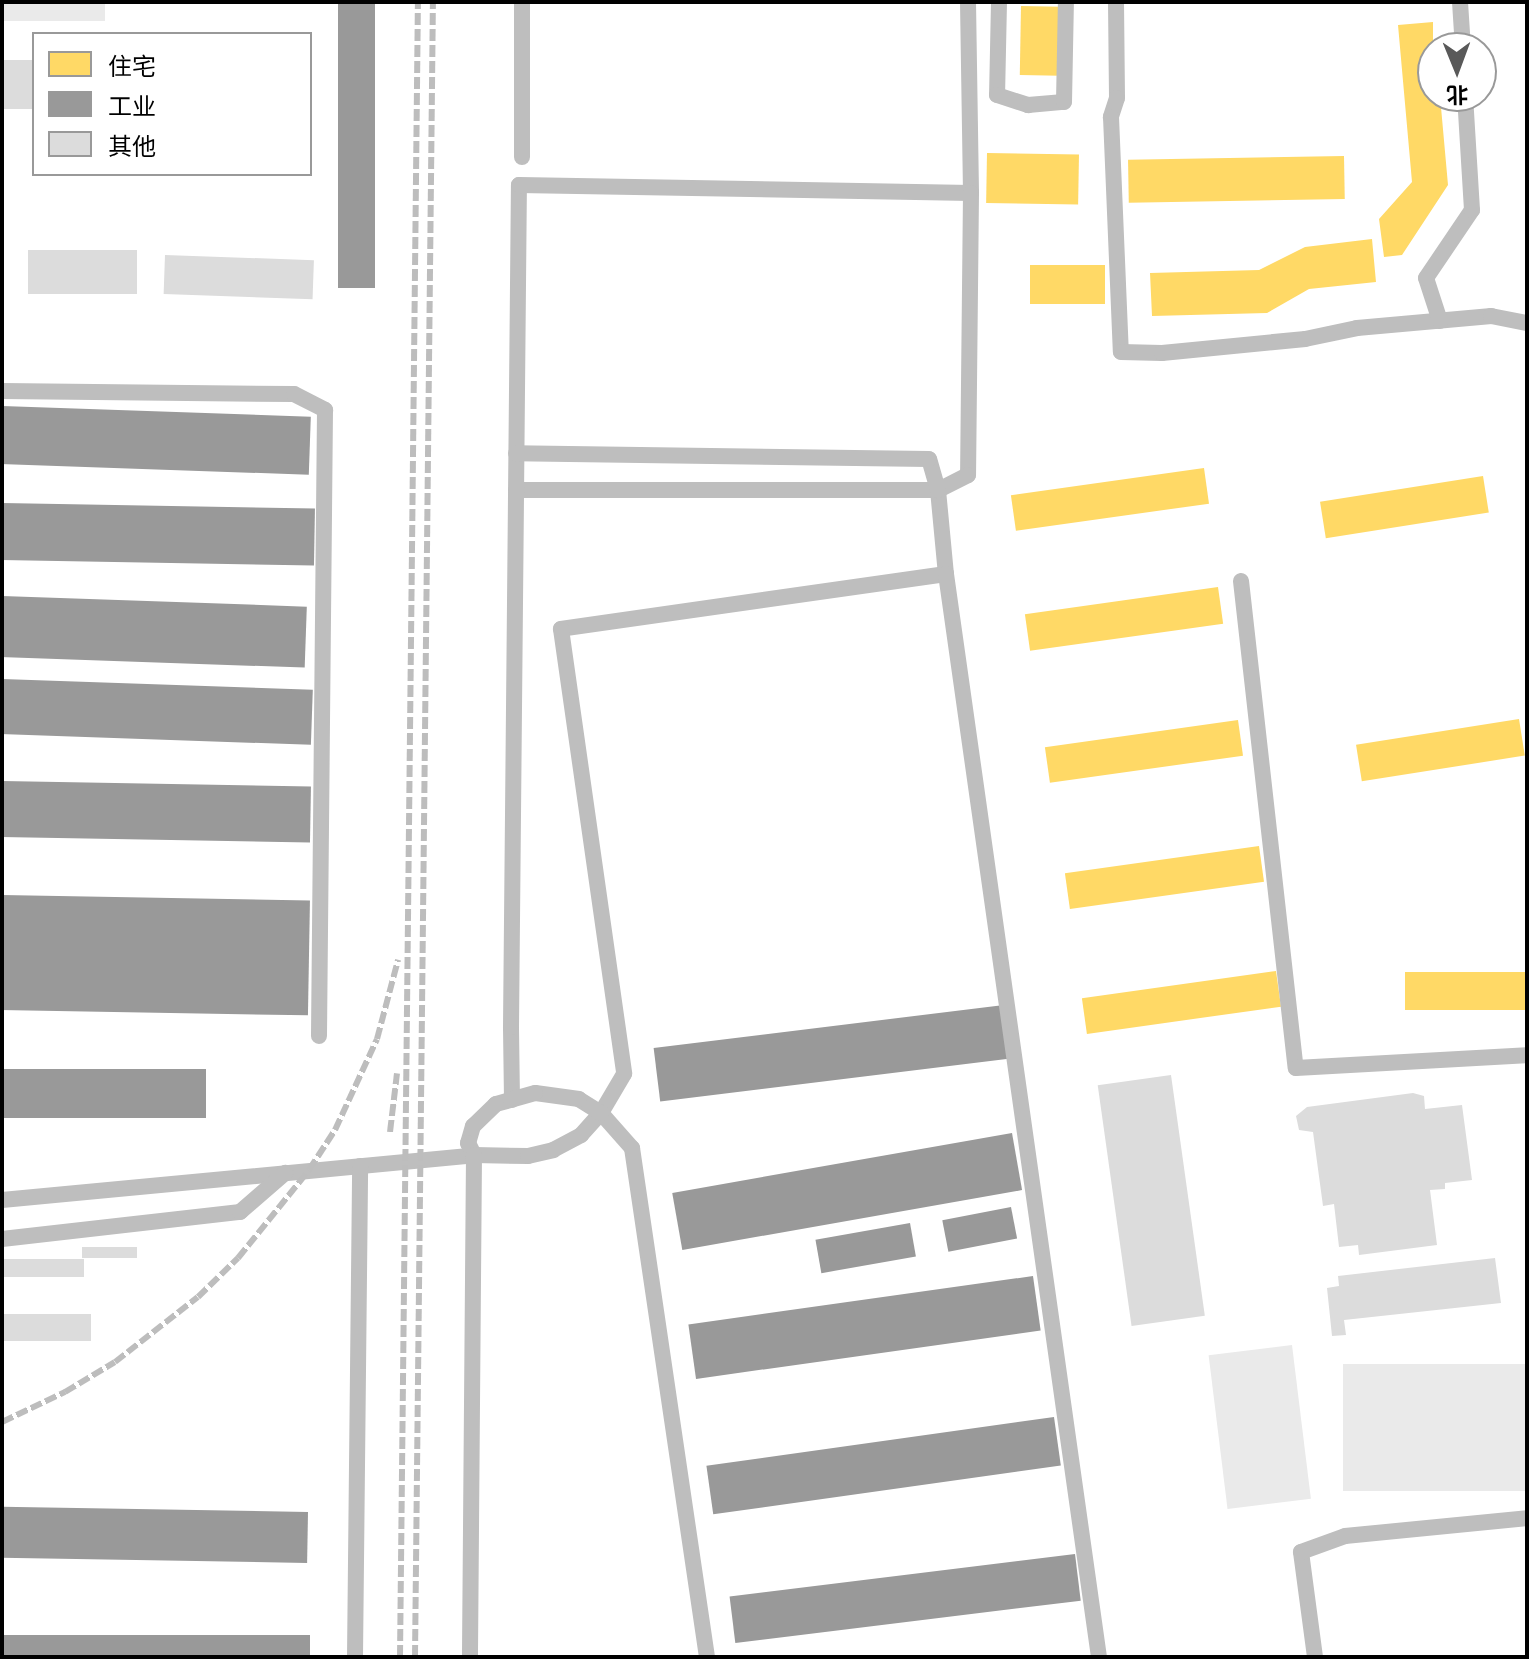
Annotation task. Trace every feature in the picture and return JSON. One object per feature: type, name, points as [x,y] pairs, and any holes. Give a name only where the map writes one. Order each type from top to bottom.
[{"type":"street","points":[[522,2],[522,157]]},
{"type":"street","points":[[516,490],[938,490],[968,475],[971,193],[968,2]]},
{"type":"street","points":[[999,2],[997,95],[1028,105],[1064,102],[1066,2]]},
{"type":"street","points":[[1116,2],[1117,98],[1111,117],[1121,352],[1162,353],[1273,342],[1357,328],[1491,316],[1527,323]]},
{"type":"street","points":[[1460,2],[1462,32]]},
{"type":"street","points":[[1440,321],[1426,278],[1472,210],[1466,112]]},
{"type":"street","points":[[512,1100],[519,185],[971,193]]},
{"type":"street","points":[[2,391],[294,394],[325,410],[319,1036]]},
{"type":"street","points":[[516,453],[929,459],[938,490],[946,574],[1099,1657]]},
{"type":"street","points":[[2,1200],[474,1155],[528,1156],[553,1150],[581,1135],[601,1113],[624,1074],[561,629],[946,574]]},
{"type":"street","points":[[1241,581],[1296,1068],[1527,1055]]},
{"type":"street","points":[[470,1657],[474,1155],[468,1143],[473,1126],[496,1104],[535,1093],[579,1099],[601,1113],[632,1148],[707,1657]]},
{"type":"street","points":[[355,1657],[360,1166]]},
{"type":"street","points":[[2,1239],[240,1212],[285,1173]]},
{"type":"street","points":[[1315,1657],[1301,1552],[1345,1536],[1527,1518]]},
{"type":"shaded area","points":[[2,2],[105,2],[105,21],[2,21]]},
{"type":"shaded area","points":[[1292,1345],[1311,1499],[1228,1509],[1209,1355]]},
{"type":"shaded area","points":[[1343,1364],[1527,1364],[1527,1491],[1343,1491]]},
{"type":"building: 住宅","points":[[1021,6],[1061,7],[1060,76],[1020,75]]},
{"type":"building: 住宅","points":[[1433,22],[1433,32],[1417,32],[1417,112],[1441,112],[1448,185],[1402,255],[1384,257],[1379,219],[1412,182],[1398,25]]},
{"type":"building: 住宅","points":[[987,153],[1079,155],[1078,205],[986,203]]},
{"type":"building: 住宅","points":[[1344,156],[1345,199],[1129,203],[1128,160]]},
{"type":"building: 住宅","points":[[1372,239],[1376,282],[1309,289],[1267,313],[1152,316],[1150,273],[1259,270],[1305,247]]},
{"type":"building: 住宅","points":[[1030,265],[1105,265],[1105,304],[1030,304]]},
{"type":"building: 住宅","points":[[1204,468],[1209,504],[1016,531],[1011,495]]},
{"type":"building: 住宅","points":[[1483,476],[1489,513],[1326,538],[1320,502]]},
{"type":"building: 住宅","points":[[1218,587],[1223,624],[1030,651],[1025,614]]},
{"type":"building: 住宅","points":[[1519,719],[1525,756],[1362,781],[1356,745]]},
{"type":"building: 住宅","points":[[1238,720],[1243,756],[1050,783],[1045,747]]},
{"type":"building: 住宅","points":[[1259,846],[1264,882],[1070,909],[1065,873]]},
{"type":"building: 住宅","points":[[1276,971],[1281,1007],[1087,1034],[1082,998]]},
{"type":"building: 住宅","points":[[1405,972],[1527,972],[1527,1010],[1405,1010]]},
{"type":"building: 工业","points":[[338,3],[375,3],[375,288],[338,288]]},
{"type":"building: 工业","points":[[2,406],[311,417],[309,475],[2,464]]},
{"type":"building: 工业","points":[[2,503],[315,508],[314,565],[2,560]]},
{"type":"building: 工业","points":[[2,596],[307,607],[305,668],[2,657]]},
{"type":"building: 工业","points":[[2,679],[313,690],[311,745],[2,734]]},
{"type":"building: 工业","points":[[2,781],[311,786],[310,842],[2,837]]},
{"type":"building: 工业","points":[[2,895],[310,900],[308,1015],[2,1010]]},
{"type":"building: 工业","points":[[1004,1005],[1011,1059],[660,1102],[654,1048]]},
{"type":"building: 工业","points":[[2,1069],[206,1069],[206,1118],[2,1118]]},
{"type":"building: 工业","points":[[1012,1133],[1022,1190],[682,1250],[672,1193]]},
{"type":"building: 工业","points":[[1011,1207],[1017,1238],[948,1252],[942,1220]]},
{"type":"building: 工业","points":[[910,1223],[916,1256],[821,1273],[815,1240]]},
{"type":"building: 工业","points":[[1033,1276],[1041,1330],[696,1379],[688,1324]]},
{"type":"building: 工业","points":[[1054,1417],[1061,1466],[713,1514],[706,1466]]},
{"type":"building: 工业","points":[[2,1507],[308,1512],[307,1563],[2,1558]]},
{"type":"building: 工业","points":[[1075,1554],[1081,1601],[735,1643],[730,1596]]},
{"type":"building: 工业","points":[[2,1635],[310,1635],[310,1657],[2,1657]]},
{"type":"building: 其他","points":[[2,60],[32,60],[32,109],[2,109]]},
{"type":"building: 其他","points":[[28,250],[137,250],[137,294],[28,294]]},
{"type":"building: 其他","points":[[165,255],[314,260],[313,299],[164,294]]},
{"type":"building: 其他","points":[[1171,1075],[1205,1316],[1132,1326],[1098,1085]]},
{"type":"building: 其他","points":[[1413,1093],[1424,1096],[1425,1109],[1462,1105],[1472,1180],[1445,1183],[1445,1189],[1430,1190],[1437,1245],[1359,1255],[1358,1245],[1339,1247],[1334,1204],[1323,1206],[1313,1132],[1299,1130],[1296,1116],[1307,1107]]},
{"type":"building: 其他","points":[[82,1247],[137,1247],[137,1258],[82,1258]]},
{"type":"building: 其他","points":[[1495,1258],[1501,1303],[1344,1320],[1346,1335],[1332,1336],[1327,1288],[1339,1286],[1338,1276]]},
{"type":"building: 其他","points":[[4,1259],[84,1259],[84,1277],[4,1277]]},
{"type":"building: 其他","points":[[2,1314],[91,1314],[91,1341],[2,1341]]},
{"type":"railway","points":[[400,1657],[418,2]]},
{"type":"railway","points":[[415,1657],[433,2]]},
{"type":"railway","points":[[2,1422],[65,1392],[115,1362],[198,1297],[238,1258],[309,1170],[335,1130],[377,1039],[398,960]]},
{"type":"railway","points":[[390,1132],[397,1073]]}]
